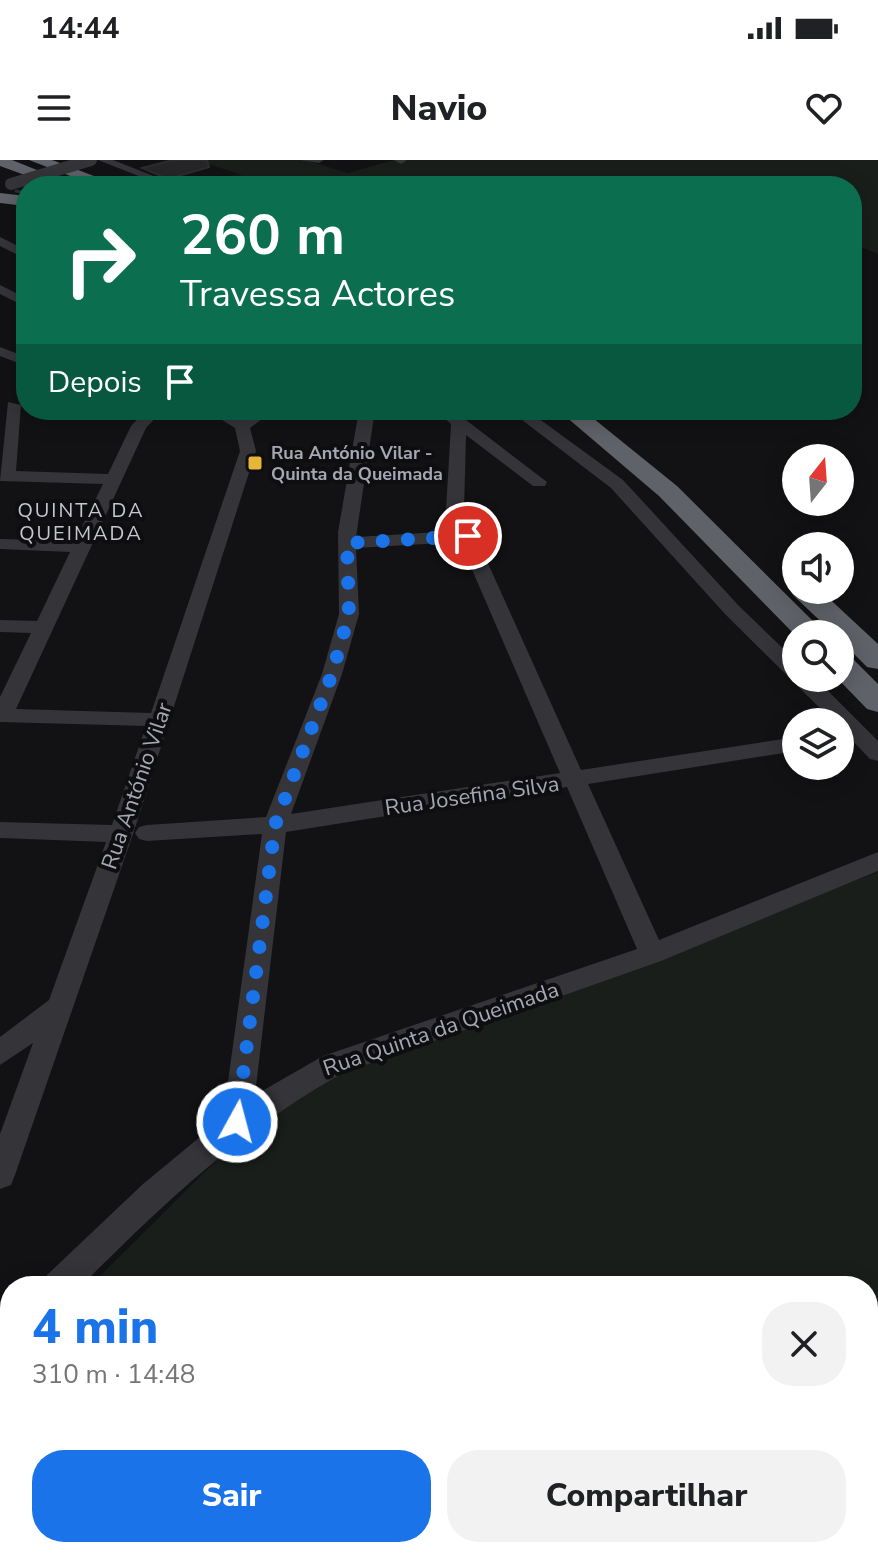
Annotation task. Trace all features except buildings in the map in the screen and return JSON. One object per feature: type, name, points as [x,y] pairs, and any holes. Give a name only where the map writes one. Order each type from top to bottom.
[{"type":"highway","points":[[27,160],[73,176]]},
{"type":"highway","points":[[37,160],[83,176]]},
{"type":"highway","points":[[0,161],[43,176]]},
{"type":"highway","points":[[588,420],[690,511],[798,620]]},
{"type":"highway","points":[[594,420],[662,456],[721,509]]},
{"type":"highway","points":[[818,604],[878,660]]},
{"type":"highway","points":[[854,678],[878,702]]},
{"type":"street","points":[[33,176],[73,160]]},
{"type":"street","points":[[41,176],[91,160]]},
{"type":"street","points":[[103,160],[147,176]]},
{"type":"street","points":[[118,165],[136,160]]},
{"type":"street","points":[[305,160],[319,160]]},
{"type":"street","points":[[13,405],[4,476],[116,479]]},
{"type":"street","points":[[145,420],[139,426],[1,715],[160,720]]},
{"type":"street","points":[[232,420],[242,426],[251,420]]},
{"type":"street","points":[[237,1122],[275,825],[332,674],[349,614],[347,543],[365,420]]},
{"type":"street","points":[[451,420],[455,510],[652,954]]},
{"type":"street","points":[[456,420],[539,482]]},
{"type":"street","points":[[531,420],[617,484],[732,610],[782,658]]},
{"type":"street","name":"Rua António Vilar","points":[[0,1175],[121,834],[245,463],[249,443],[242,426]]},
{"type":"street","points":[[347,543],[468,536]]},
{"type":"street","points":[[0,544],[83,547]]},
{"type":"street","points":[[0,626],[44,627]]},
{"type":"street","points":[[815,692],[828,708]]},
{"type":"street","points":[[854,738],[878,754]]},
{"type":"street","name":"Rua Josefina Silva","points":[[147,833],[275,825],[782,746]]},
{"type":"street","points":[[0,830],[121,834]]},
{"type":"street","name":"Rua Quinta da Queimada","points":[[69,1276],[237,1122],[333,1064],[652,954],[878,861]]},
{"type":"street","points":[[0,1053],[59,1007]]},
{"type":"shaded area","points":[[196,160],[305,160],[348,173],[394,160],[878,160],[878,254],[862,247],[862,176],[229,176],[242,175]]},
{"type":"shaded area","points":[[878,872],[878,1276],[100,1276],[249,1128],[339,1075]]},
{"type":"place","name":"Rua António Vilar - Quinta da Queimada","points":[[255,463]]},
{"type":"district","name":"QUINTA DA QUEIMADA","points":[[81,522]]},
{"type":"route","points":[[237,1122],[275,825],[332,674],[349,614],[347,543],[468,536]]}]
